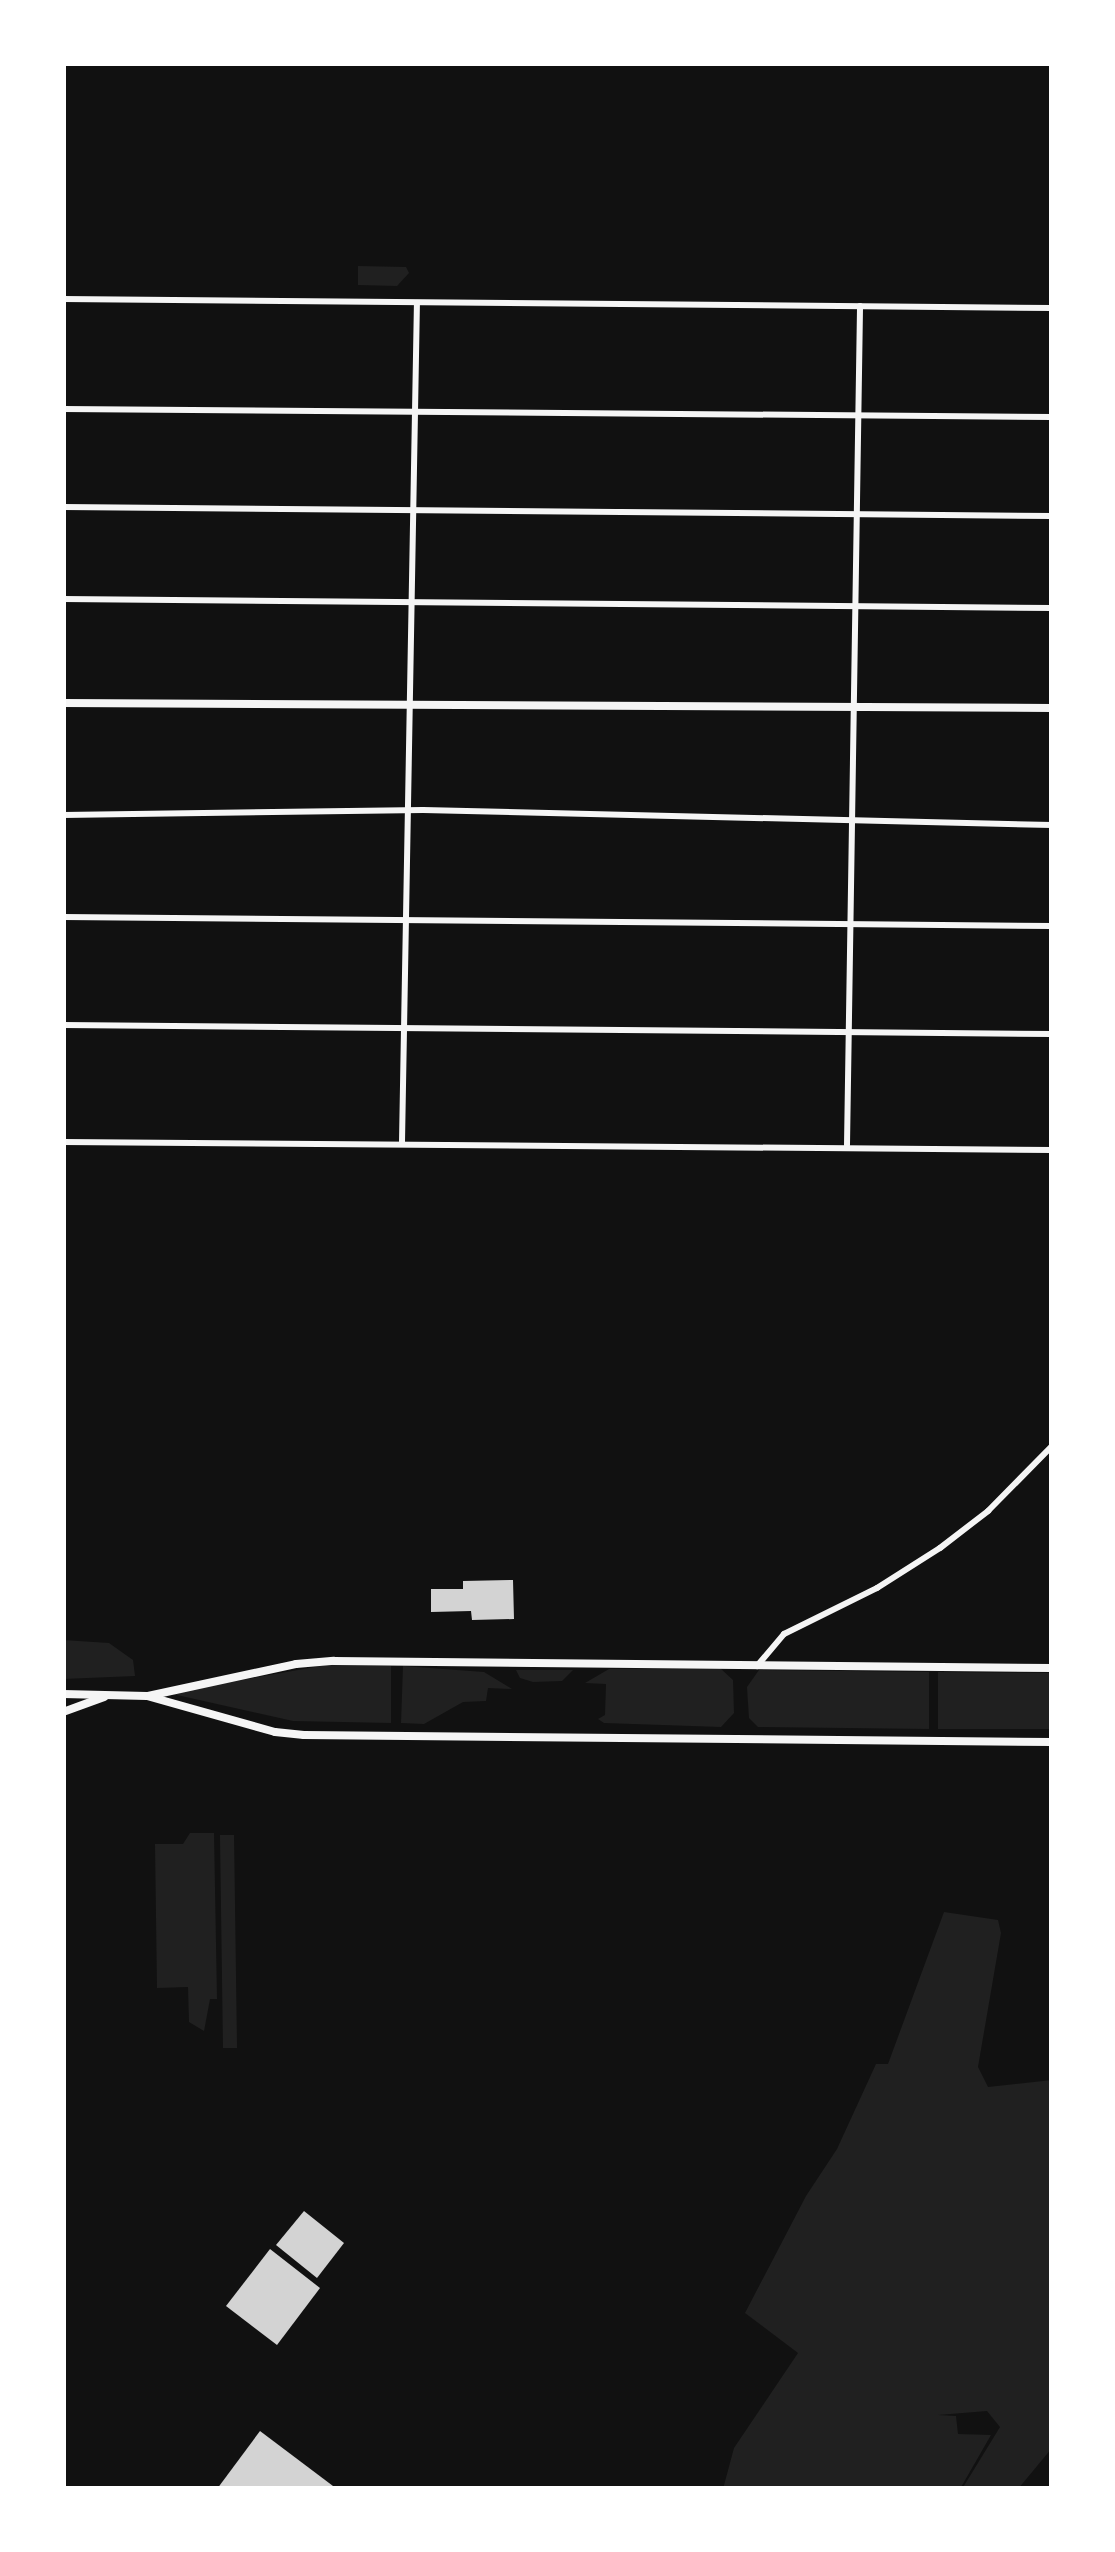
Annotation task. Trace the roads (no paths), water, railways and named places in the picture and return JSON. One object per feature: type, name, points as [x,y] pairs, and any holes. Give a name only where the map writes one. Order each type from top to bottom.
[{"type":"main road","points":[[63,703],[1052,708]]},
{"type":"main road","points":[[147,1696],[296,1664],[334,1661],[1052,1668]]},
{"type":"main road","points":[[63,1694],[147,1696],[304,1735],[1052,1742]]},
{"type":"main road","points":[[63,1712],[112,1695]]},
{"type":"street","points":[[63,299],[1052,308]]},
{"type":"street","points":[[402,1142],[417,303]]},
{"type":"street","points":[[847,1145],[860,306]]},
{"type":"street","points":[[63,409],[1052,417]]},
{"type":"street","points":[[63,507],[1052,516]]},
{"type":"street","points":[[63,599],[1052,608]]},
{"type":"street","points":[[63,815],[407,810],[1052,825]]},
{"type":"street","points":[[63,917],[1052,926]]},
{"type":"street","points":[[63,1025],[1052,1034]]},
{"type":"street","points":[[63,1142],[1052,1150]]},
{"type":"street","points":[[757,1666],[784,1634],[878,1588],[940,1548],[988,1511],[1052,1446]]}]
